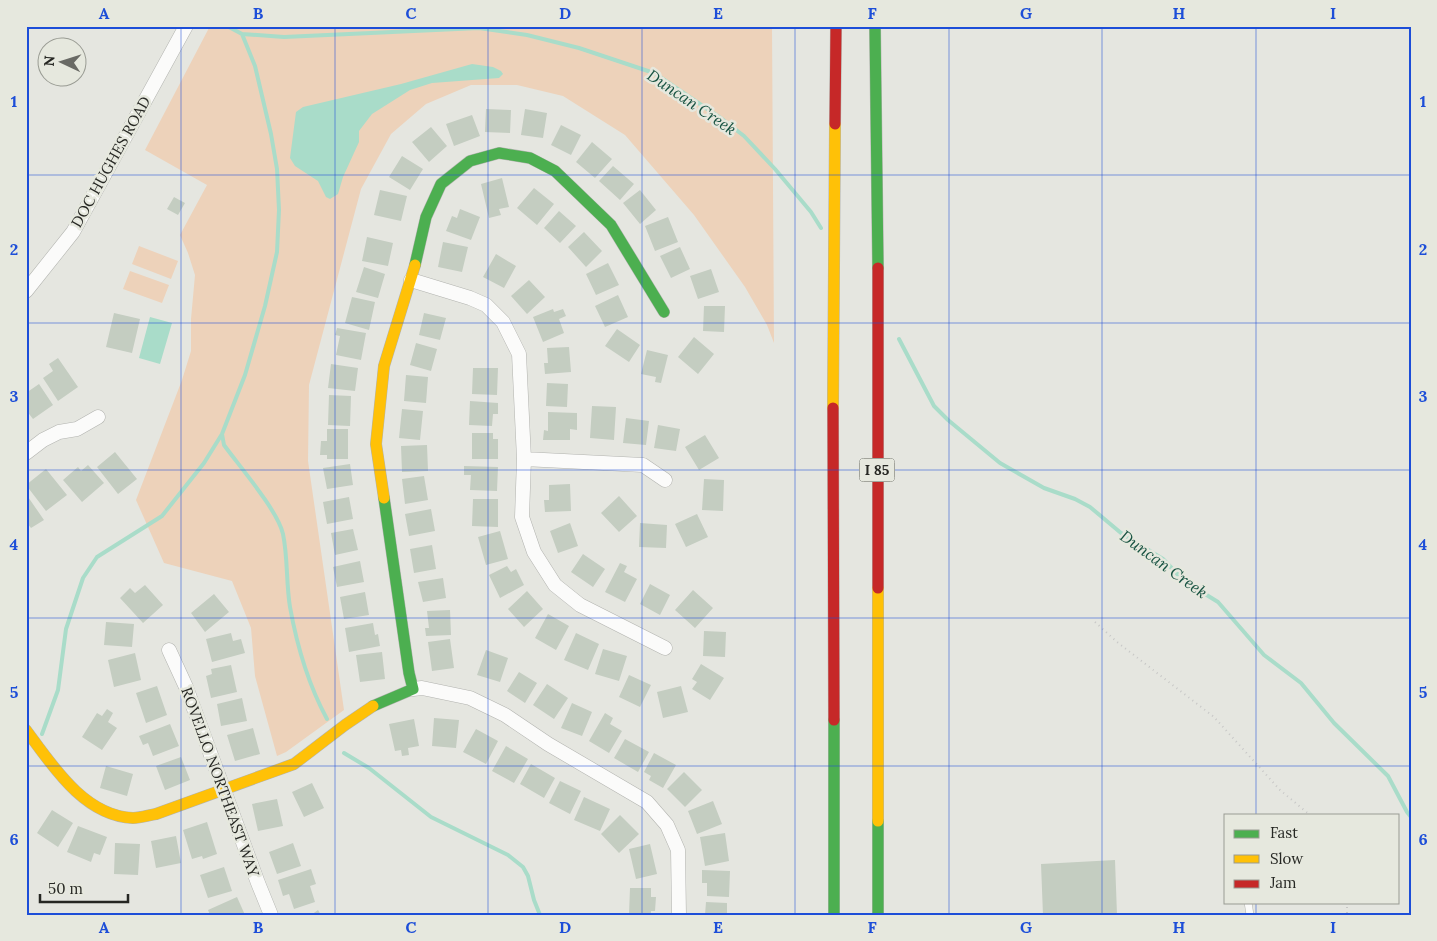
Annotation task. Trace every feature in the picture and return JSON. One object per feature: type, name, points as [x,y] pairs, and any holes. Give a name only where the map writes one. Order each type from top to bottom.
[{"type":"main road","points":[[834,915],[833,317],[836,26]]},
{"type":"main road","name":"I 85","points":[[875,26],[878,210],[878,915]]},
{"type":"main road","points":[[26,730],[65,780],[91,803],[109,813],[133,818],[156,814],[294,764],[345,725],[377,704],[413,689],[409,673],[376,444],[384,366],[411,280],[426,216],[441,184],[470,161],[500,153],[530,158],[555,171],[612,224],[664,312]]},
{"type":"street","name":"DOC HUGHES ROAD","points":[[26,291],[73,232],[186,26]]},
{"type":"street","points":[[411,280],[470,298],[486,305],[504,322],[519,354],[524,459],[522,517],[534,552],[555,585],[580,605],[666,648]]},
{"type":"street","points":[[26,453],[43,440],[59,432],[77,429],[98,417]]},
{"type":"street","points":[[524,459],[643,465],[665,480]]},
{"type":"street","name":"ROVELLO NORTHEAST WAY","points":[[168,650],[186,687],[271,915]]},
{"type":"street","points":[[413,689],[422,688],[448,693],[470,698],[488,706],[548,744],[647,802],[668,825],[678,850],[679,915]]},
{"type":"path","points":[[1095,622],[1117,642],[1214,716],[1280,790],[1309,814]]},
{"type":"shaded area","points":[[210,26],[772,26],[774,343],[767,325],[745,287],[694,215],[625,135],[563,96],[517,85],[471,85],[426,104],[391,134],[361,189],[309,385],[308,461],[344,710],[286,752],[277,756],[255,676],[251,628],[232,581],[164,563],[136,500],[182,380],[191,351],[191,319],[195,275],[180,235],[207,185],[145,150]]},
{"type":"shaded area","points":[[472,64],[493,67],[503,74],[499,78],[432,83],[410,90],[372,114],[359,131],[359,142],[343,177],[338,194],[330,199],[326,197],[318,181],[295,166],[290,158],[296,112],[303,107],[401,84]]},
{"type":"shaded area","points":[[139,246],[178,261],[171,279],[132,264]]},
{"type":"shaded area","points":[[130,271],[169,285],[162,303],[123,289]]},
{"type":"shaded area","points":[[150,317],[172,323],[160,364],[139,358]]},
{"type":"building","points":[[486,109],[511,110],[510,133],[485,132]]},
{"type":"building","points":[[525,109],[547,113],[543,138],[521,135]]},
{"type":"building","points":[[472,115],[480,136],[454,146],[446,124]]},
{"type":"building","points":[[561,125],[581,135],[571,155],[551,145]]},
{"type":"building","points":[[431,127],[447,146],[429,162],[412,142]]},
{"type":"building","points":[[592,142],[612,159],[595,178],[576,162]]},
{"type":"building","points":[[402,156],[423,169],[410,190],[389,177]]},
{"type":"building","points":[[613,166],[634,184],[620,200],[599,181]]},
{"type":"building","points":[[502,178],[509,207],[499,209],[501,215],[489,218],[481,184]]},
{"type":"building","points":[[534,188],[554,204],[537,225],[517,208]]},
{"type":"building","points":[[380,190],[407,196],[401,221],[374,215]]},
{"type":"building","points":[[640,190],[656,210],[640,224],[623,203]]},
{"type":"building","points":[[174,197],[185,203],[178,215],[167,209]]},
{"type":"building","points":[[460,209],[480,217],[471,240],[446,231],[452,216],[457,218]]},
{"type":"building","points":[[559,211],[576,226],[560,243],[544,228]]},
{"type":"building","points":[[668,217],[678,242],[655,251],[645,226]]},
{"type":"building","points":[[584,232],[602,251],[586,267],[568,247]]},
{"type":"building","points":[[367,237],[393,243],[388,266],[362,261]]},
{"type":"building","points":[[443,242],[468,247],[462,272],[438,267]]},
{"type":"building","points":[[680,247],[690,269],[671,278],[660,256]]},
{"type":"building","points":[[496,254],[516,266],[504,288],[483,277]]},
{"type":"building","points":[[608,263],[619,285],[596,295],[586,274]]},
{"type":"building","points":[[364,267],[385,274],[378,298],[356,292]]},
{"type":"building","points":[[711,269],[719,292],[698,299],[690,276]]},
{"type":"building","points":[[529,280],[545,297],[527,314],[511,296]]},
{"type":"building","points":[[618,295],[628,317],[605,327],[595,306]]},
{"type":"building","points":[[352,297],[375,302],[369,330],[345,323]]},
{"type":"building","points":[[704,306],[725,306],[724,332],[703,331]]},
{"type":"building","points":[[553,309],[554,312],[563,309],[566,316],[559,319],[564,333],[543,342],[533,317]]},
{"type":"building","points":[[114,313],[140,319],[132,353],[106,347]]},
{"type":"building","points":[[424,313],[446,318],[440,340],[419,335]]},
{"type":"building","points":[[337,328],[366,333],[361,360],[336,355],[340,336],[335,335]]},
{"type":"building","points":[[617,329],[640,345],[629,362],[605,346]]},
{"type":"building","points":[[694,337],[714,354],[698,374],[678,357]]},
{"type":"building","points":[[416,343],[437,349],[431,371],[410,365]]},
{"type":"building","points":[[569,347],[571,372],[545,374],[544,363],[548,363],[547,348]]},
{"type":"building","points":[[647,350],[668,355],[661,383],[655,382],[656,377],[641,374]]},
{"type":"building","points":[[58,358],[78,387],[58,401],[43,378],[53,371],[49,364]]},
{"type":"building","points":[[331,364],[358,368],[355,391],[328,388]]},
{"type":"building","points":[[473,368],[498,368],[497,395],[472,394]]},
{"type":"building","points":[[406,375],[428,377],[426,403],[404,401]]},
{"type":"building","points":[[547,383],[568,384],[567,407],[546,406]]},
{"type":"building","points":[[39,384],[53,405],[33,419],[26,410],[26,393]]},
{"type":"building","points":[[329,395],[351,396],[350,426],[328,425]]},
{"type":"building","points":[[470,401],[498,403],[498,414],[493,414],[492,426],[469,425]]},
{"type":"building","points":[[592,406],[616,407],[614,440],[590,438]]},
{"type":"building","points":[[402,409],[423,411],[420,440],[399,438]]},
{"type":"building","points":[[548,412],[577,413],[577,430],[570,429],[570,440],[543,440],[544,430],[548,431]]},
{"type":"building","points":[[626,418],[649,421],[646,445],[623,443]]},
{"type":"building","points":[[658,425],[680,429],[676,451],[654,448]]},
{"type":"building","points":[[327,429],[348,429],[348,459],[327,459],[327,455],[320,455],[321,441],[327,441]]},
{"type":"building","points":[[472,433],[493,433],[493,439],[498,439],[498,459],[472,459]]},
{"type":"building","points":[[705,435],[719,458],[699,470],[685,447]]},
{"type":"building","points":[[427,445],[428,471],[402,472],[401,446]]},
{"type":"building","points":[[115,452],[137,479],[118,494],[97,467]]},
{"type":"building","points":[[350,464],[353,485],[327,489],[323,468]]},
{"type":"building","points":[[88,465],[104,483],[82,502],[63,480],[78,467],[81,471]]},
{"type":"building","points":[[464,466],[498,467],[497,491],[470,490],[471,475],[464,475]]},
{"type":"building","points":[[46,469],[67,495],[46,511],[26,485]]},
{"type":"building","points":[[424,476],[428,500],[405,504],[402,479]]},
{"type":"building","points":[[704,479],[724,480],[723,511],[702,510]]},
{"type":"building","points":[[570,484],[571,511],[545,512],[544,500],[549,500],[549,485]]},
{"type":"building","points":[[26,494],[44,520],[31,528],[26,523]]},
{"type":"building","points":[[619,496],[637,516],[619,532],[601,513]]},
{"type":"building","points":[[349,497],[353,519],[327,524],[323,502]]},
{"type":"building","points":[[473,499],[498,499],[498,527],[472,526]]},
{"type":"building","points":[[431,509],[435,531],[409,536],[405,514]]},
{"type":"building","points":[[697,514],[708,537],[686,547],[675,524]]},
{"type":"building","points":[[570,523],[578,546],[558,553],[550,531]]},
{"type":"building","points":[[640,523],[667,525],[666,548],[639,547]]},
{"type":"building","points":[[353,529],[358,550],[335,555],[331,533]]},
{"type":"building","points":[[500,531],[508,559],[486,565],[478,537]]},
{"type":"building","points":[[432,545],[436,569],[414,573],[410,549]]},
{"type":"building","points":[[583,554],[605,569],[593,587],[571,572]]},
{"type":"building","points":[[360,561],[364,582],[337,587],[333,567]]},
{"type":"building","points":[[620,563],[627,566],[624,572],[637,579],[625,602],[605,592]]},
{"type":"building","points":[[507,566],[511,572],[516,569],[524,585],[500,598],[489,575]]},
{"type":"building","points":[[443,578],[446,598],[423,602],[418,582]]},
{"type":"building","points":[[650,584],[670,595],[660,615],[640,604]]},
{"type":"building","points":[[145,585],[163,605],[143,623],[120,598],[130,588],[135,593]]},
{"type":"building","points":[[693,590],[713,608],[695,628],[675,610]]},
{"type":"building","points":[[527,591],[543,609],[524,627],[508,609]]},
{"type":"building","points":[[365,592],[369,615],[344,619],[340,597]]},
{"type":"building","points":[[214,594],[229,612],[205,632],[191,613]]},
{"type":"building","points":[[450,610],[451,635],[426,636],[425,628],[429,628],[427,611]]},
{"type":"building","points":[[548,614],[569,626],[556,650],[535,638]]},
{"type":"building","points":[[106,622],[134,624],[132,647],[104,645]]},
{"type":"building","points":[[373,623],[375,635],[378,634],[380,646],[349,652],[345,628]]},
{"type":"building","points":[[704,631],[726,632],[725,657],[703,656]]},
{"type":"building","points":[[231,633],[233,641],[241,639],[245,653],[212,662],[206,639]]},
{"type":"building","points":[[576,633],[599,644],[588,670],[564,660]]},
{"type":"building","points":[[450,639],[454,668],[432,671],[428,642]]},
{"type":"building","points":[[603,649],[627,656],[619,681],[595,674]]},
{"type":"building","points":[[486,650],[508,658],[500,682],[477,675]]},
{"type":"building","points":[[382,652],[385,679],[360,682],[356,655]]},
{"type":"building","points":[[135,653],[141,680],[114,687],[108,660]]},
{"type":"building","points":[[701,664],[724,678],[710,700],[692,689],[697,682],[692,679]]},
{"type":"building","points":[[231,665],[237,692],[211,698],[206,676],[212,674],[211,669]]},
{"type":"building","points":[[519,672],[537,683],[525,703],[507,691]]},
{"type":"building","points":[[629,675],[651,685],[640,707],[619,697]]},
{"type":"building","points":[[547,684],[568,698],[554,719],[533,705]]},
{"type":"building","points":[[157,686],[167,715],[146,723],[136,693]]},
{"type":"building","points":[[681,686],[688,712],[663,718],[657,692]]},
{"type":"building","points":[[242,698],[247,721],[221,726],[217,704]]},
{"type":"building","points":[[572,703],[592,712],[582,736],[561,728]]},
{"type":"building","points":[[107,709],[113,713],[108,722],[117,728],[102,750],[82,737],[97,713],[102,716]]},
{"type":"building","points":[[605,713],[613,718],[610,724],[622,731],[609,753],[589,741]]},
{"type":"building","points":[[434,718],[459,720],[456,748],[432,746]]},
{"type":"building","points":[[414,719],[419,746],[408,748],[409,755],[402,756],[401,750],[395,751],[389,724]]},
{"type":"building","points":[[170,724],[179,746],[153,756],[148,743],[143,745],[139,736]]},
{"type":"building","points":[[253,728],[260,754],[235,761],[227,735]]},
{"type":"building","points":[[476,729],[498,741],[486,764],[463,752]]},
{"type":"building","points":[[625,739],[649,752],[638,772],[614,758]]},
{"type":"building","points":[[506,746],[528,759],[514,783],[492,771]]},
{"type":"building","points":[[654,753],[676,765],[663,788],[649,780],[651,776],[644,772]]},
{"type":"building","points":[[181,757],[190,780],[165,790],[156,766]]},
{"type":"building","points":[[531,764],[555,778],[544,798],[520,784]]},
{"type":"building","points":[[106,766],[133,774],[127,796],[100,788]]},
{"type":"building","points":[[684,772],[702,790],[685,807],[667,789]]},
{"type":"building","points":[[560,781],[581,791],[570,814],[549,803]]},
{"type":"building","points":[[312,783],[324,808],[304,817],[292,792]]},
{"type":"building","points":[[584,797],[610,809],[600,831],[574,820]]},
{"type":"building","points":[[277,799],[283,826],[258,831],[252,804]]},
{"type":"building","points":[[713,801],[722,824],[697,834],[688,811]]},
{"type":"building","points":[[52,810],[73,823],[58,847],[37,833]]},
{"type":"building","points":[[620,815],[639,834],[619,853],[601,834]]},
{"type":"building","points":[[207,822],[217,854],[203,859],[202,856],[192,859],[183,830]]},
{"type":"building","points":[[78,826],[107,837],[100,855],[94,853],[91,862],[67,852]]},
{"type":"building","points":[[725,833],[729,861],[705,866],[700,837]]},
{"type":"building","points":[[176,836],[181,863],[156,868],[151,841]]},
{"type":"building","points":[[115,843],[140,844],[138,875],[114,874]]},
{"type":"building","points":[[293,843],[301,866],[277,874],[269,852]]},
{"type":"building","points":[[650,844],[657,874],[636,879],[629,849]]},
{"type":"building","points":[[1115,860],[1117,915],[1043,915],[1041,864]]},
{"type":"building","points":[[224,867],[232,891],[208,898],[200,875]]},
{"type":"building","points":[[311,869],[316,884],[310,886],[315,902],[294,909],[289,894],[283,896],[278,880]]},
{"type":"building","points":[[702,870],[730,871],[729,897],[707,896],[707,883],[702,883]]},
{"type":"building","points":[[630,888],[651,888],[651,897],[656,897],[655,911],[651,911],[651,915],[629,915]]},
{"type":"building","points":[[237,897],[245,915],[210,915],[208,910]]},
{"type":"building","points":[[706,902],[727,903],[727,915],[705,915]]},
{"type":"building","points":[[318,910],[321,915],[311,915]]},
{"type":"waterway","name":"Duncan Creek","points":[[227,26],[242,34],[284,37],[479,28],[527,35],[579,48],[654,73],[744,136],[811,212],[821,228]]},
{"type":"waterway","points":[[42,734],[58,690],[66,629],[83,578],[97,557],[162,516],[204,463],[222,434],[245,375],[265,306],[277,252],[279,210],[277,169],[255,66],[242,34]]},
{"type":"waterway","name":"Duncan Creek","points":[[899,339],[934,406],[948,420],[1000,463],[1044,488],[1075,499],[1090,507],[1121,533],[1163,559],[1184,581],[1218,602],[1264,655],[1301,683],[1334,723],[1388,776],[1411,817]]},
{"type":"waterway","points":[[222,434],[224,445],[280,524],[285,543],[290,607],[296,636],[309,678],[327,719]]},
{"type":"waterway","points":[[344,753],[369,768],[431,817],[508,855],[523,867],[528,876],[540,915]]},
{"type":"traffic: fast","points":[[875,26],[878,268]]},
{"type":"traffic: fast","points":[[415,265],[426,217],[441,184],[470,161],[499,153],[530,158],[555,171],[611,225],[664,312]]},
{"type":"traffic: fast","points":[[373,706],[413,689],[409,673],[384,498]]},
{"type":"traffic: fast","points":[[834,720],[834,915]]},
{"type":"traffic: fast","points":[[878,821],[878,915]]},
{"type":"traffic: slow","points":[[833,408],[835,124]]},
{"type":"traffic: slow","points":[[384,498],[376,444],[384,366],[415,265]]},
{"type":"traffic: slow","points":[[878,588],[878,821]]},
{"type":"traffic: slow","points":[[26,730],[58,773],[84,799],[115,815],[136,818],[156,814],[294,764],[373,706]]},
{"type":"traffic: jam","points":[[835,124],[836,26]]},
{"type":"traffic: jam","points":[[878,268],[878,588]]},
{"type":"traffic: jam","points":[[833,408],[834,720]]}]
